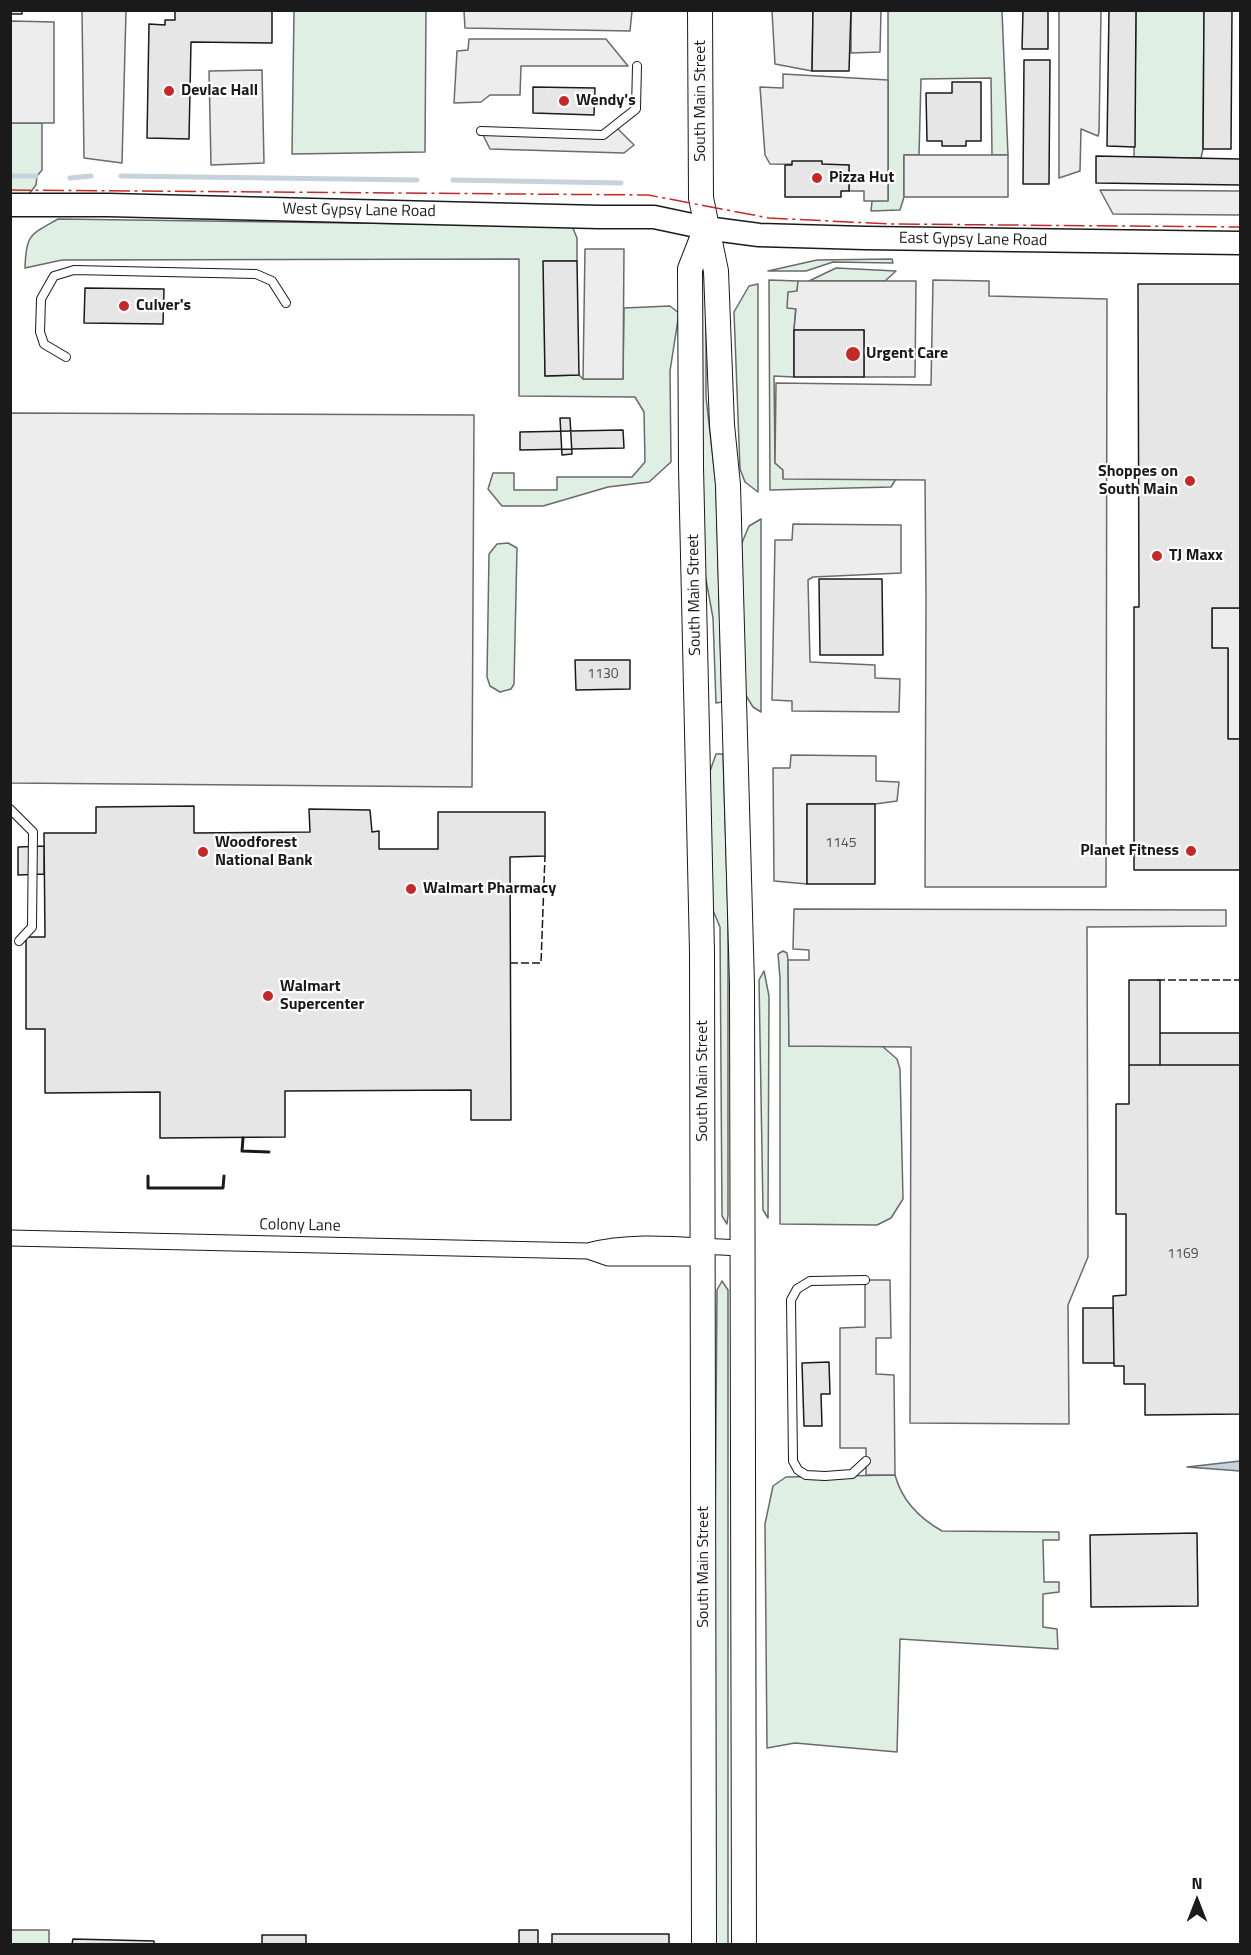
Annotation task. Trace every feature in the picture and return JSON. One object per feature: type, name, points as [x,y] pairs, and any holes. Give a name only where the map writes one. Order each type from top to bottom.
[{"type":"main road","name":"South Main Street","points":[[700,10],[701,198],[716,271],[722,426],[729,485],[742,985],[744,1940]]},
{"type":"main road","name":"West Gypsy Lane Road","points":[[10,205],[108,205],[654,217],[706,228]]},
{"type":"main road","name":"South Main Street","points":[[704,1941],[702,941],[691,467],[690,269],[706,228]]},
{"type":"main road","name":"East Gypsy Lane Road","points":[[706,228],[759,235],[865,238],[1240,243]]},
{"type":"street","name":"Colony Lane","points":[[10,1238],[588,1251],[608,1245],[668,1244],[703,1253],[742,1248]]},
{"type":"lane","points":[[481,131],[603,135],[636,109],[637,66]]},
{"type":"lane","points":[[66,357],[44,344],[40,332],[41,299],[54,276],[74,270],[256,274],[272,281],[286,303]]},
{"type":"lane","points":[[10,809],[33,832],[32,927],[19,940]]},
{"type":"lane","points":[[865,1280],[810,1281],[797,1289],[791,1300],[793,1461],[798,1470],[806,1475],[825,1476],[852,1474],[866,1461]]},
{"type":"green space","points":[[294,11],[426,11],[425,152],[292,154]]},
{"type":"green space","points":[[888,11],[1002,11],[1008,155],[992,155],[991,78],[921,79],[919,155],[904,155],[904,197],[900,210],[871,211],[872,201],[888,200]]},
{"type":"green space","points":[[1136,11],[1204,11],[1203,149],[1201,158],[1134,157]]},
{"type":"green space","points":[[11,123],[42,123],[42,170],[37,176],[36,185],[29,194],[11,194]]},
{"type":"green space","points":[[58,219],[572,226],[577,238],[577,261],[544,261],[545,376],[579,375],[583,379],[623,379],[624,308],[670,306],[679,313],[670,371],[671,462],[649,482],[608,487],[543,506],[502,506],[488,489],[493,473],[514,473],[514,490],[557,490],[557,477],[632,477],[645,462],[644,412],[635,397],[519,396],[519,259],[62,260],[25,268],[28,242],[31,237]]},
{"type":"green space","points":[[892,259],[893,263],[833,262],[806,271],[768,271],[817,260]]},
{"type":"green space","points":[[836,268],[896,271],[885,281],[809,281]]},
{"type":"green space","points":[[699,276],[706,276],[706,397],[716,486],[722,702],[716,703],[713,618],[704,569]]},
{"type":"green space","points":[[769,280],[798,281],[794,330],[794,377],[774,376],[775,463],[783,470],[783,478],[896,479],[891,487],[770,490]]},
{"type":"green space","points":[[758,284],[758,492],[745,482],[740,469],[734,312],[749,286]]},
{"type":"green space","points":[[761,519],[761,712],[753,707],[745,694],[741,545],[749,526]]},
{"type":"green space","points":[[508,543],[517,548],[514,684],[511,689],[500,692],[490,686],[487,677],[489,554],[497,544]]},
{"type":"green space","points":[[716,754],[723,754],[728,914],[727,1224],[722,1216],[720,927],[712,908],[709,774]]},
{"type":"green space","points":[[783,951],[787,953],[788,960],[789,1046],[882,1046],[897,1059],[900,1069],[903,1199],[891,1218],[877,1225],[780,1224],[780,978],[778,954]]},
{"type":"green space","points":[[764,971],[769,996],[768,1218],[763,1210],[759,980]]},
{"type":"green space","points":[[722,1281],[728,1290],[728,1944],[712,1944],[717,1290]]},
{"type":"green space","points":[[895,1475],[902,1493],[912,1508],[942,1531],[1059,1532],[1059,1540],[1043,1540],[1044,1582],[1059,1582],[1059,1592],[1043,1594],[1043,1627],[1057,1629],[1058,1649],[900,1639],[897,1752],[795,1743],[767,1748],[765,1524],[773,1486],[786,1477]]},
{"type":"green space","points":[[11,1930],[49,1930],[49,1944],[11,1944]]},
{"type":"shaded area","points":[[464,10],[632,11],[630,31],[465,28]]},
{"type":"shaded area","points":[[82,11],[126,11],[122,163],[84,158]]},
{"type":"shaded area","points":[[772,11],[813,11],[812,71],[775,64]]},
{"type":"shaded area","points":[[851,11],[881,11],[880,52],[851,53]]},
{"type":"shaded area","points":[[1059,11],[1101,11],[1098,136],[1081,129],[1080,171],[1059,178]]},
{"type":"shaded area","points":[[11,21],[54,22],[54,123],[11,123]]},
{"type":"shaded area","points":[[469,39],[606,39],[628,66],[521,66],[520,95],[490,95],[481,102],[454,103],[457,51],[468,50]]},
{"type":"shaded area","points":[[262,70],[264,163],[211,165],[209,71]]},
{"type":"shaded area","points":[[783,74],[888,80],[888,201],[864,201],[864,191],[849,191],[849,165],[770,164],[765,155],[760,87],[783,88]]},
{"type":"shaded area","points":[[615,126],[634,145],[624,153],[490,149],[481,131],[603,135]]},
{"type":"shaded area","points":[[904,155],[1008,155],[1008,197],[904,197]]},
{"type":"shaded area","points":[[1100,190],[1240,191],[1240,215],[1113,214]]},
{"type":"shaded area","points":[[585,249],[624,249],[623,379],[583,379]]},
{"type":"shaded area","points":[[933,280],[989,281],[989,296],[1107,299],[1106,887],[925,887],[925,480],[783,479],[783,470],[775,463],[776,383],[931,385]]},
{"type":"shaded area","points":[[798,281],[916,281],[915,377],[864,377],[864,330],[794,330],[796,309],[787,308],[788,292],[797,291]]},
{"type":"shaded area","points":[[11,413],[474,415],[472,787],[11,783]]},
{"type":"shaded area","points":[[793,524],[901,525],[901,573],[813,577],[808,580],[810,662],[875,665],[875,678],[900,679],[899,712],[792,711],[792,701],[772,700],[775,540],[792,540]]},
{"type":"shaded area","points":[[1212,608],[1240,608],[1240,739],[1228,739],[1228,649],[1212,648]]},
{"type":"shaded area","points":[[791,755],[876,756],[876,781],[899,782],[897,801],[875,804],[807,804],[807,884],[774,881],[773,768],[790,768]]},
{"type":"shaded area","points":[[794,909],[1226,910],[1226,926],[1087,927],[1088,1257],[1068,1305],[1069,1424],[910,1423],[911,1047],[789,1046],[788,960],[809,960],[809,950],[793,949]]},
{"type":"shaded area","points":[[865,1280],[890,1280],[891,1338],[876,1338],[876,1374],[894,1375],[895,1475],[866,1475],[866,1448],[840,1448],[840,1328],[865,1327]]},
{"type":"shaded area","points":[[1240,1461],[1240,1471],[1187,1467]]},
{"type":"building","points":[[10,10],[22,10],[22,14],[10,14]]},
{"type":"building","name":"Devlac Hall","points":[[272,10],[272,43],[191,42],[189,139],[147,138],[149,24],[165,25],[165,20],[175,20],[175,11]]},
{"type":"building","points":[[813,10],[851,10],[849,71],[812,71]]},
{"type":"building","points":[[1023,10],[1048,10],[1048,49],[1022,49]]},
{"type":"building","points":[[1109,10],[1136,10],[1135,147],[1107,146]]},
{"type":"building","points":[[1204,10],[1232,10],[1231,149],[1203,149]]},
{"type":"building","points":[[1024,60],[1050,60],[1049,184],[1023,184]]},
{"type":"building","points":[[952,82],[981,82],[981,141],[966,141],[966,146],[942,146],[942,141],[927,141],[926,93],[952,93]]},
{"type":"building","name":"Wendy's","points":[[533,87],[595,88],[594,115],[533,113]]},
{"type":"building","points":[[1096,156],[1240,159],[1240,185],[1096,183]]},
{"type":"building","name":"Pizza Hut","points":[[792,161],[822,161],[822,164],[849,165],[849,191],[841,191],[841,197],[785,197],[785,165],[792,165]]},
{"type":"building","points":[[543,261],[577,261],[579,375],[545,376]]},
{"type":"building","name":"Shoppes on South Main","points":[[1138,284],[1240,284],[1240,608],[1212,608],[1212,648],[1228,648],[1228,739],[1240,739],[1240,870],[1134,870],[1134,607],[1139,607]]},
{"type":"building","name":"Culver's","points":[[85,288],[164,289],[163,324],[84,323]]},
{"type":"building","points":[[794,330],[864,330],[864,377],[794,377]]},
{"type":"building","points":[[560,418],[570,418],[572,454],[562,455]]},
{"type":"building","points":[[623,430],[624,448],[520,450],[520,432]]},
{"type":"building","points":[[819,579],[882,579],[883,655],[820,655]]},
{"type":"building","points":[[575,660],[630,660],[630,689],[576,690]]},
{"type":"building","points":[[807,804],[875,804],[875,884],[807,884]]},
{"type":"building","name":"Walmart Supercenter","points":[[194,806],[194,833],[310,832],[309,809],[370,810],[372,832],[379,831],[379,849],[438,849],[438,812],[545,812],[545,856],[510,857],[511,1120],[471,1120],[471,1090],[285,1091],[285,1137],[160,1138],[160,1092],[45,1093],[45,1029],[26,1029],[26,937],[45,937],[44,833],[96,833],[96,807]]},
{"type":"building","points":[[44,846],[44,874],[18,875],[18,847]]},
{"type":"building","points":[[1129,980],[1160,980],[1160,1065],[1129,1065]]},
{"type":"building","points":[[1160,1033],[1240,1033],[1240,1065],[1160,1065]]},
{"type":"building","points":[[1129,1065],[1240,1065],[1240,1414],[1145,1415],[1145,1384],[1124,1384],[1124,1366],[1114,1366],[1113,1296],[1126,1295],[1126,1214],[1116,1214],[1116,1104],[1129,1104]]},
{"type":"building","points":[[1083,1308],[1113,1308],[1114,1363],[1083,1363]]},
{"type":"building","points":[[829,1362],[830,1394],[821,1394],[822,1426],[804,1426],[802,1363]]},
{"type":"building","points":[[1197,1533],[1198,1606],[1091,1607],[1090,1535]]},
{"type":"building","points":[[519,1930],[538,1930],[538,1944],[519,1944]]},
{"type":"building","points":[[552,1934],[669,1934],[669,1944],[552,1944]]},
{"type":"building","points":[[262,1935],[306,1935],[306,1944],[262,1944]]},
{"type":"building","points":[[73,1939],[154,1941],[154,1944],[72,1944]]},
{"type":"waterway","points":[[10,176],[36,176]]},
{"type":"waterway","points":[[70,178],[91,176]]},
{"type":"waterway","points":[[121,176],[417,180]]},
{"type":"waterway","points":[[453,180],[621,183]]},
{"type":"fence","points":[[510,963],[541,963],[545,856]]},
{"type":"fence","points":[[1157,980],[1240,980]]},
{"type":"wall","points":[[243,1138],[242,1151],[269,1152]]},
{"type":"wall","points":[[148,1176],[148,1188],[223,1188],[224,1176]]},
{"type":"power","points":[[10,190],[648,195],[769,218],[891,224],[1240,227]]},
{"type":"place","name":"Devlac Hall","points":[[169,91]]},
{"type":"place","name":"Wendy's","points":[[564,101]]},
{"type":"place","name":"Pizza Hut","points":[[817,178]]},
{"type":"place","name":"Culver's","points":[[124,306]]},
{"type":"place","name":"Urgent Care","points":[[853,354]]},
{"type":"place","name":"Shoppes on South Main","points":[[1190,481]]},
{"type":"place","name":"TJ Maxx","points":[[1157,556]]},
{"type":"place","name":"Planet Fitness","points":[[1191,851]]},
{"type":"place","name":"Woodforest National Bank","points":[[203,852]]},
{"type":"place","name":"Walmart Pharmacy","points":[[411,889]]},
{"type":"place","name":"Walmart Supercenter","points":[[268,996]]}]
